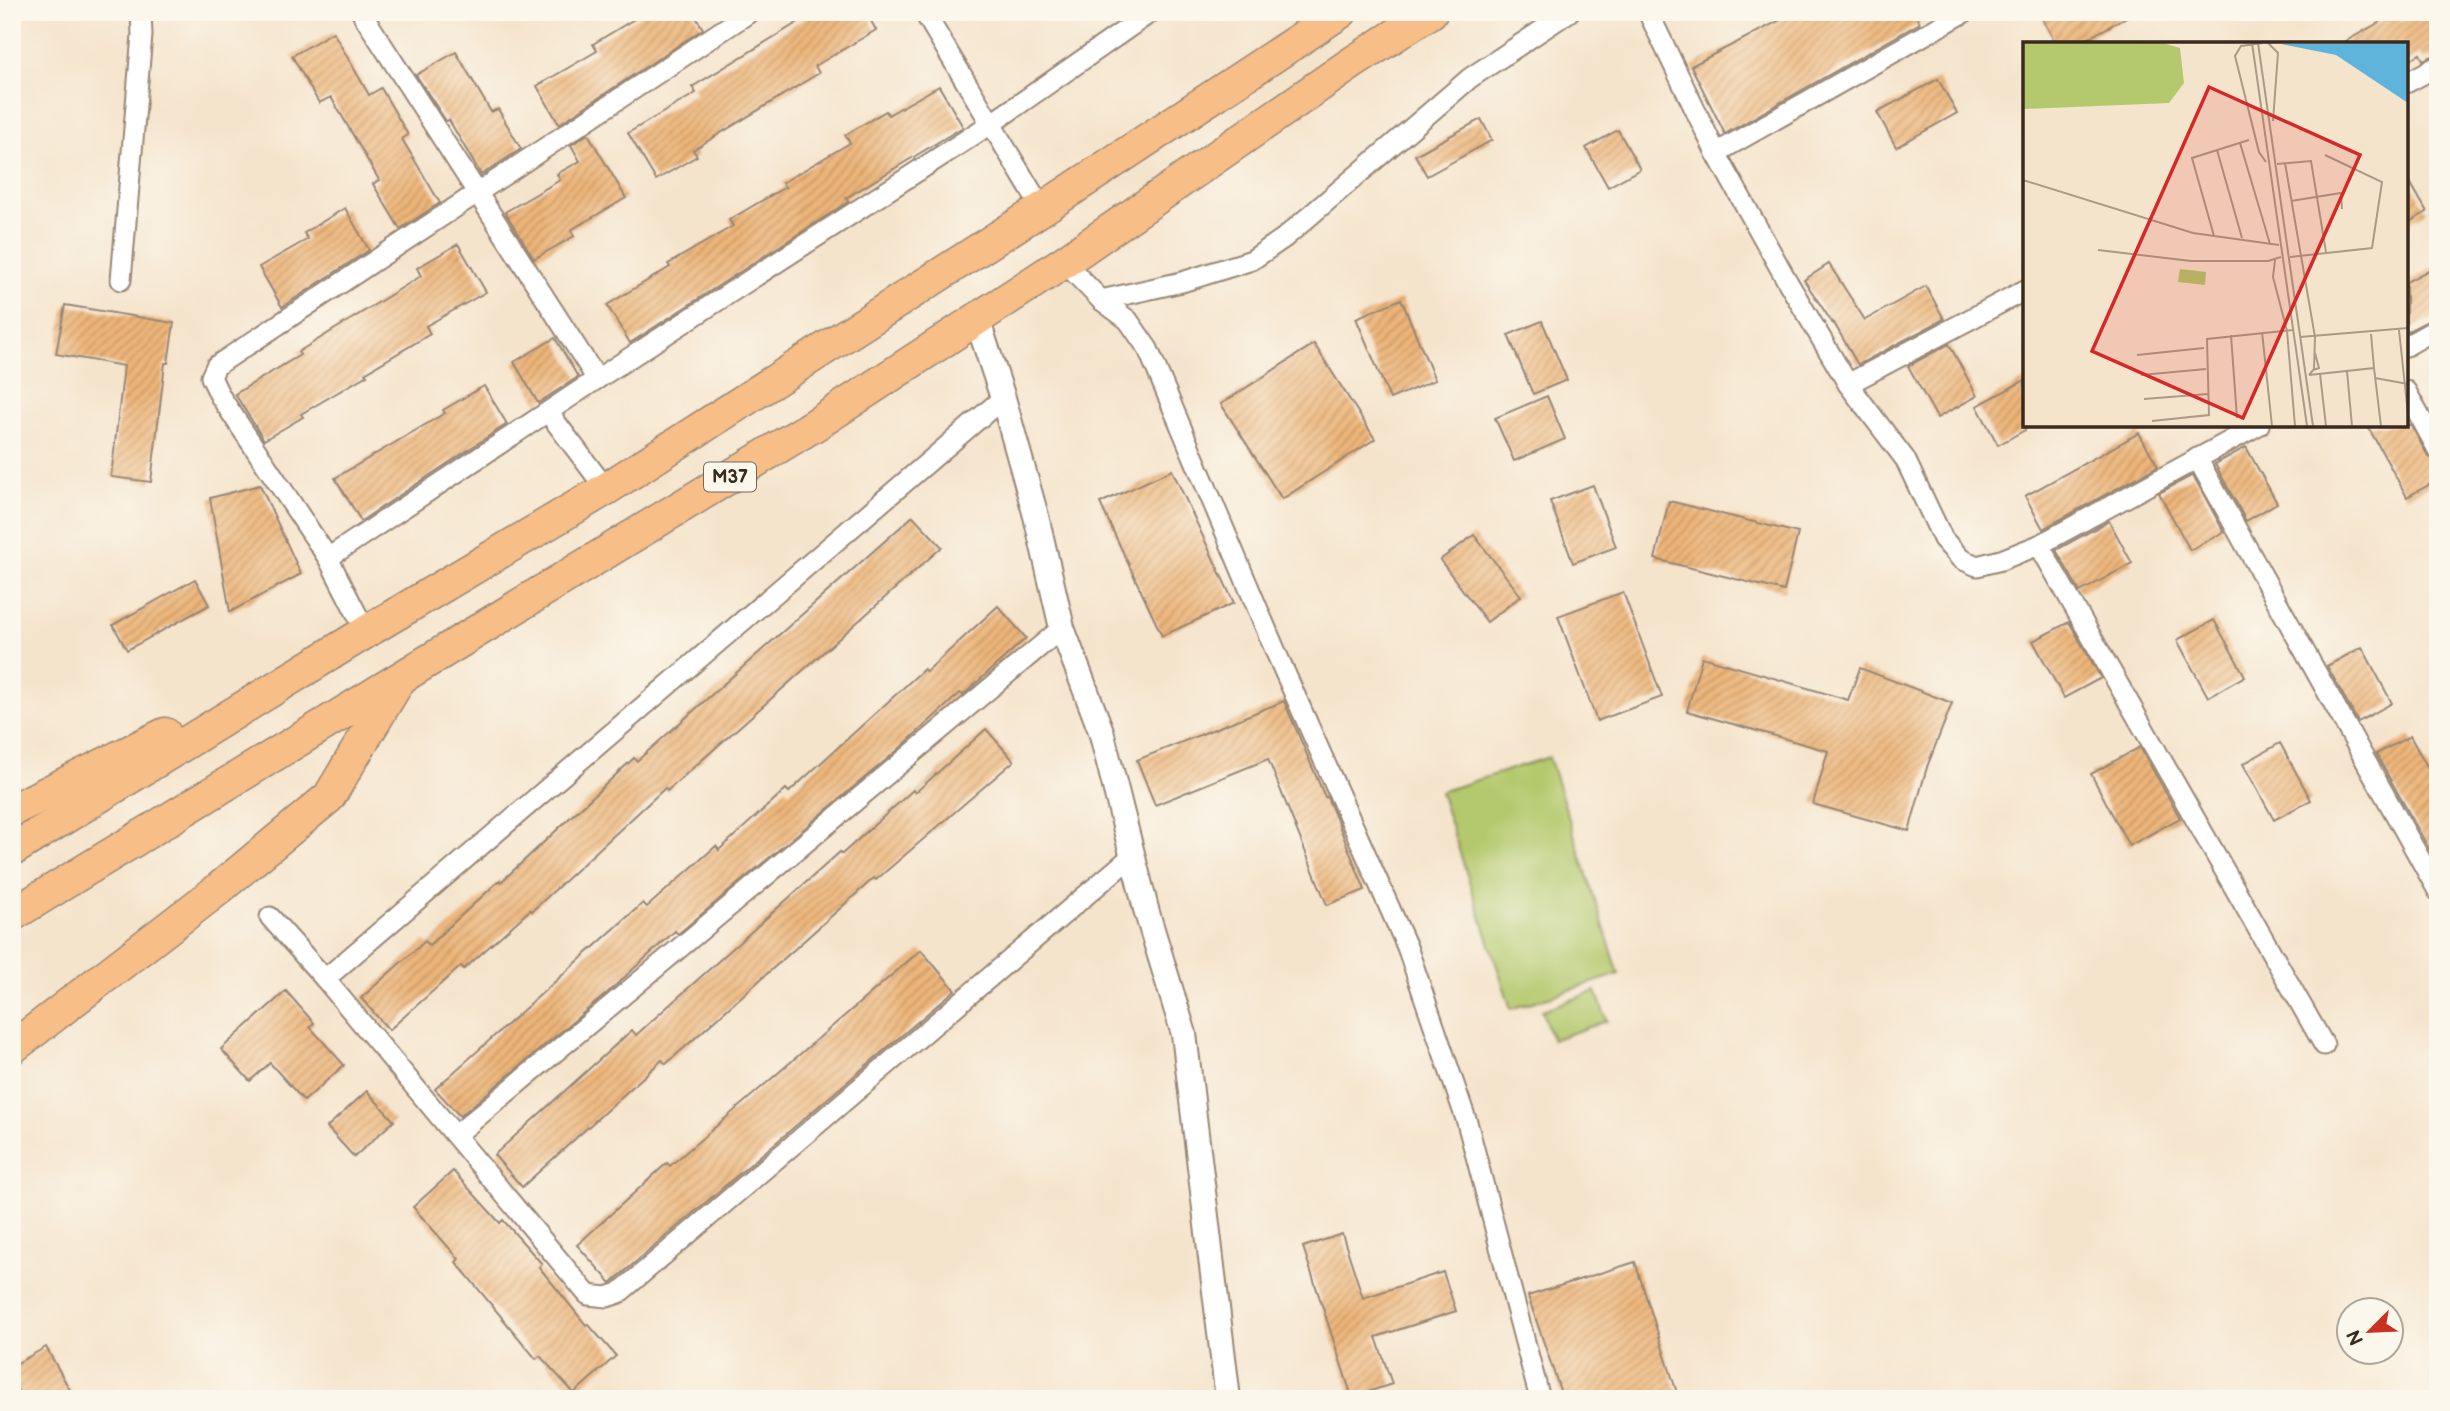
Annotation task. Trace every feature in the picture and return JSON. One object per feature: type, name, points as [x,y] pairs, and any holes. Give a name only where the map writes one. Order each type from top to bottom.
[{"type":"highway","points":[[12,850],[366,632],[606,489],[1042,209],[1341,12]]},
{"type":"highway","name":"M37","points":[[12,915],[818,423],[1064,262],[1430,12]]},
{"type":"highway","points":[[12,810],[366,632]]},
{"type":"highway","points":[[12,1048],[216,891],[329,797],[400,679]]},
{"type":"street","points":[[121,280],[142,35],[141,12]]},
{"type":"street","points":[[368,12],[363,15],[597,379]]},
{"type":"street","points":[[366,632],[328,558],[220,396],[211,377],[216,366],[750,12]]},
{"type":"street","points":[[924,12],[1042,209]]},
{"type":"street","points":[[328,558],[597,379],[992,123],[1151,12]]},
{"type":"street","points":[[1101,300],[1182,282],[1252,260],[1284,238],[1470,78],[1570,12]]},
{"type":"street","points":[[1648,12],[1716,153],[1848,384],[1905,459],[1942,539],[1961,559],[1977,566],[2039,545],[2255,427]]},
{"type":"street","points":[[1716,153],[1965,12]]},
{"type":"street","points":[[2408,82],[2438,66]]},
{"type":"street","points":[[1064,262],[1101,300],[1128,320],[1147,349],[1407,947],[1467,1122],[1540,1399]]},
{"type":"street","points":[[1848,384],[2023,291]]},
{"type":"street","points":[[977,319],[1003,398],[1062,628],[1101,731],[1118,790],[1132,856],[1184,1034],[1228,1399]]},
{"type":"street","points":[[2408,345],[2438,328]]},
{"type":"street","points":[[2408,395],[2438,450]]},
{"type":"street","points":[[325,979],[1003,398]]},
{"type":"street","points":[[548,412],[606,489]]},
{"type":"street","points":[[2197,458],[2438,891]]},
{"type":"street","points":[[2039,545],[2324,1045]]},
{"type":"street","points":[[456,1135],[1062,628]]},
{"type":"street","points":[[270,917],[325,979],[588,1295],[607,1297],[619,1293],[1132,856]]},
{"type":"green space","points":[[1549,757],[1619,974],[1511,1009],[1440,792]]},
{"type":"green space","points":[[1596,991],[1607,1021],[1552,1040],[1542,1010]]},
{"type":"building","points":[[646,12],[693,12],[703,29],[559,124],[537,86],[597,51],[593,44]]},
{"type":"building","points":[[815,12],[866,12],[876,30],[815,66],[819,73],[693,150],[697,156],[656,180],[628,133],[696,93],[692,87]]},
{"type":"building","points":[[1796,12],[1915,12],[1920,23],[1725,134],[1691,66]]},
{"type":"building","points":[[2052,12],[2135,12],[2082,42],[2055,42],[2042,18]]},
{"type":"building","points":[[2417,12],[2438,12],[2438,54],[2423,60],[2420,54],[2408,61],[2408,42],[2345,42],[2396,13],[2401,21]]},
{"type":"building","points":[[333,32],[369,95],[381,88],[408,135],[402,139],[440,203],[400,229],[373,184],[379,180],[331,97],[319,103],[292,56]]},
{"type":"building","points":[[456,52],[491,112],[498,109],[521,149],[481,175],[449,120],[446,121],[416,75]]},
{"type":"building","points":[[1938,79],[1957,113],[1896,147],[1877,112]]},
{"type":"building","points":[[939,86],[963,127],[846,198],[848,202],[630,343],[607,305],[670,267],[668,264],[733,226],[729,220],[785,187],[782,183],[850,143],[845,135],[886,111],[888,115]]},
{"type":"building","points":[[1481,119],[1492,140],[1427,176],[1415,155]]},
{"type":"building","points":[[1618,130],[1640,169],[1608,187],[1586,148]]},
{"type":"building","points":[[588,134],[626,198],[571,230],[574,236],[534,259],[505,212],[560,180],[557,174],[580,161],[571,145]]},
{"type":"building","points":[[2408,179],[2427,212],[2408,223]]},
{"type":"building","points":[[345,208],[369,250],[282,307],[259,267],[308,239],[304,233]]},
{"type":"building","points":[[458,244],[486,292],[426,326],[430,334],[365,373],[367,375],[301,414],[303,417],[264,440],[235,394],[421,276],[417,268]]},
{"type":"building","points":[[1829,264],[1865,320],[1926,286],[1944,319],[1858,365],[1834,323],[1804,280]]},
{"type":"building","points":[[2438,265],[2438,316],[2408,331],[2408,281]]},
{"type":"building","points":[[1401,299],[1435,380],[1390,399],[1356,318]]},
{"type":"building","points":[[65,305],[174,323],[168,363],[165,363],[151,482],[111,477],[124,366],[56,354]]},
{"type":"building","points":[[1542,321],[1567,380],[1533,394],[1508,335]]},
{"type":"building","points":[[555,338],[578,377],[538,403],[514,362]]},
{"type":"building","points":[[1314,344],[1375,439],[1282,499],[1221,404]]},
{"type":"building","points":[[1949,344],[1977,396],[1937,418],[1908,366]]},
{"type":"building","points":[[2023,381],[2025,430],[1998,445],[1977,406]]},
{"type":"building","points":[[484,386],[507,424],[361,521],[335,478],[445,413],[443,410]]},
{"type":"building","points":[[1547,396],[1565,439],[1514,461],[1495,418]]},
{"type":"building","points":[[2411,425],[2428,456],[2438,462],[2438,480],[2407,497],[2368,427]]},
{"type":"building","points":[[2139,433],[2158,466],[2043,529],[2025,496]]},
{"type":"building","points":[[2246,447],[2277,503],[2246,521],[2215,464]]},
{"type":"building","points":[[1172,470],[1234,603],[1162,636],[1100,503]]},
{"type":"building","points":[[2193,475],[2224,532],[2190,550],[2159,493]]},
{"type":"building","points":[[260,485],[301,574],[230,612],[210,498]]},
{"type":"building","points":[[1593,485],[1616,547],[1573,563],[1550,501]]},
{"type":"building","points":[[1669,501],[1798,533],[1784,591],[1655,559]]},
{"type":"building","points":[[913,516],[942,547],[667,791],[665,788],[532,911],[464,969],[461,966],[389,1030],[361,998],[425,941],[429,945],[634,758],[637,761]]},
{"type":"building","points":[[2109,521],[2132,563],[2080,592],[2056,550]]},
{"type":"building","points":[[1474,535],[1521,596],[1487,622],[1440,560]]},
{"type":"building","points":[[195,579],[209,605],[127,650],[113,625]]},
{"type":"building","points":[[1623,592],[1662,697],[1597,721],[1558,616]]},
{"type":"building","points":[[998,606],[1026,638],[963,695],[960,693],[898,750],[678,934],[675,931],[606,994],[460,1116],[435,1089],[643,903],[647,907],[716,846],[719,850],[786,789],[789,792],[924,669],[926,672]]},
{"type":"building","points":[[2214,620],[2245,676],[2208,697],[2177,640]]},
{"type":"building","points":[[2069,622],[2101,678],[2064,698],[2033,641]]},
{"type":"building","points":[[2362,647],[2392,703],[2358,722],[2327,666]]},
{"type":"building","points":[[1702,657],[1848,700],[1860,668],[1952,703],[1927,767],[1909,831],[1813,804],[1828,751],[1687,711]]},
{"type":"building","points":[[1284,701],[1365,890],[1327,905],[1268,759],[1155,805],[1137,760]]},
{"type":"building","points":[[986,729],[1014,761],[876,880],[874,878],[666,1064],[662,1060],[522,1187],[494,1155],[632,1030],[636,1035],[840,852],[842,854],[913,790],[915,793]]},
{"type":"building","points":[[2410,736],[2438,786],[2438,865],[2376,754]]},
{"type":"building","points":[[2280,743],[2311,800],[2274,820],[2243,764]]},
{"type":"building","points":[[2140,747],[2180,818],[2129,846],[2091,774]]},
{"type":"building","points":[[921,950],[955,990],[611,1283],[577,1245],[667,1163],[670,1166]]},
{"type":"building","points":[[286,991],[314,1023],[310,1027],[344,1065],[304,1101],[270,1063],[250,1081],[221,1049]]},
{"type":"building","points":[[367,1091],[394,1121],[354,1157],[327,1127]]},
{"type":"building","points":[[453,1171],[500,1223],[503,1220],[542,1264],[539,1267],[586,1325],[588,1324],[616,1356],[574,1393],[540,1356],[536,1359],[456,1262],[459,1259],[413,1207]]},
{"type":"building","points":[[1342,1234],[1363,1298],[1443,1272],[1456,1311],[1376,1337],[1392,1384],[1352,1397],[1303,1247]]},
{"type":"building","points":[[1635,1262],[1679,1399],[1563,1399],[1528,1296]]},
{"type":"building","points":[[46,1347],[75,1399],[22,1399],[12,1380],[12,1366]]}]
